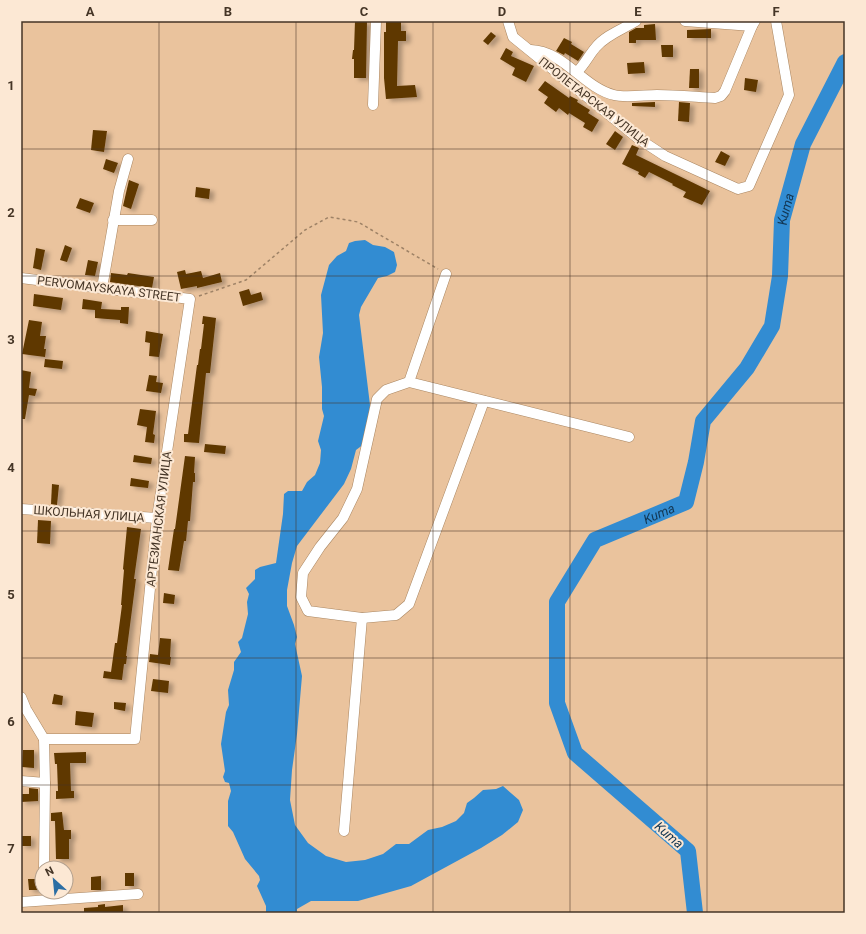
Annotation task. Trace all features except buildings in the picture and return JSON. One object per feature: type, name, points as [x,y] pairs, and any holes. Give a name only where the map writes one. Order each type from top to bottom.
[{"type":"street","points":[[373,105],[376,21]]},
{"type":"street","name":"ПРОЛЕТАРСКАЯ УЛИЦА","points":[[508,21],[513,37],[639,139],[665,156],[738,189],[749,186],[789,95],[776,21]]},
{"type":"street","points":[[577,72],[585,65],[596,47],[605,38],[636,21]]},
{"type":"street","points":[[529,50],[538,50],[564,62],[600,90],[614,96],[662,95],[715,98],[721,96],[725,91],[754,23],[685,21]]},
{"type":"street","points":[[102,288],[118,191],[128,159]]},
{"type":"street","points":[[113,220],[152,220]]},
{"type":"street","points":[[409,382],[446,274]]},
{"type":"street","name":"PERVOMAYSKAYA STREET","points":[[21,279],[190,299]]},
{"type":"street","name":"АРТЕЗИАНСКАЯ УЛИЦА","points":[[44,739],[135,739],[157,518],[190,299]]},
{"type":"street","points":[[484,401],[408,604],[396,616],[362,618],[308,611],[301,597],[303,573],[320,547],[343,518],[357,489],[377,399],[386,390],[409,382],[629,437]]},
{"type":"street","name":"ШКОЛЬНАЯ УЛИЦА","points":[[21,509],[157,518]]},
{"type":"street","points":[[344,831],[362,618]]},
{"type":"street","points":[[21,697],[26,709],[44,739],[44,860]]},
{"type":"street","points":[[21,781],[45,783]]},
{"type":"street","points":[[74,895],[138,894]]},
{"type":"street","points":[[21,902],[34,899]]},
{"type":"path","name":"PERVOMAYSKAYA STREET","points":[[190,299],[246,280],[305,230],[329,217],[358,222],[446,274]]},
{"type":"water","points":[[365,240],[373,245],[385,247],[394,252],[397,265],[395,272],[378,278],[361,307],[359,315],[370,405],[369,427],[364,444],[356,450],[351,469],[344,484],[297,546],[287,590],[287,606],[297,637],[295,644],[302,676],[290,800],[295,825],[308,843],[326,856],[346,862],[365,860],[383,854],[396,844],[409,844],[428,830],[442,827],[456,821],[464,813],[467,803],[483,790],[496,789],[503,786],[519,800],[523,810],[518,822],[502,835],[411,886],[358,901],[311,901],[297,909],[297,913],[266,913],[266,906],[257,886],[260,880],[259,876],[245,859],[233,832],[228,826],[228,801],[231,791],[229,783],[225,782],[223,777],[225,771],[221,744],[226,712],[229,705],[228,690],[234,670],[234,662],[241,652],[238,642],[242,638],[248,614],[247,602],[249,594],[246,588],[255,579],[255,570],[260,567],[276,563],[283,514],[284,494],[288,491],[302,491],[307,482],[315,475],[320,463],[321,450],[318,441],[324,416],[322,409],[322,387],[319,357],[323,333],[321,295],[329,265],[337,256],[346,251],[349,243]]},
{"type":"waterway","name":"Kuma","points":[[695,913],[688,851],[575,753],[557,703],[557,602],[595,540],[686,502],[696,462],[703,421],[747,368],[772,326],[780,276],[782,220],[803,144],[845,62]]}]
